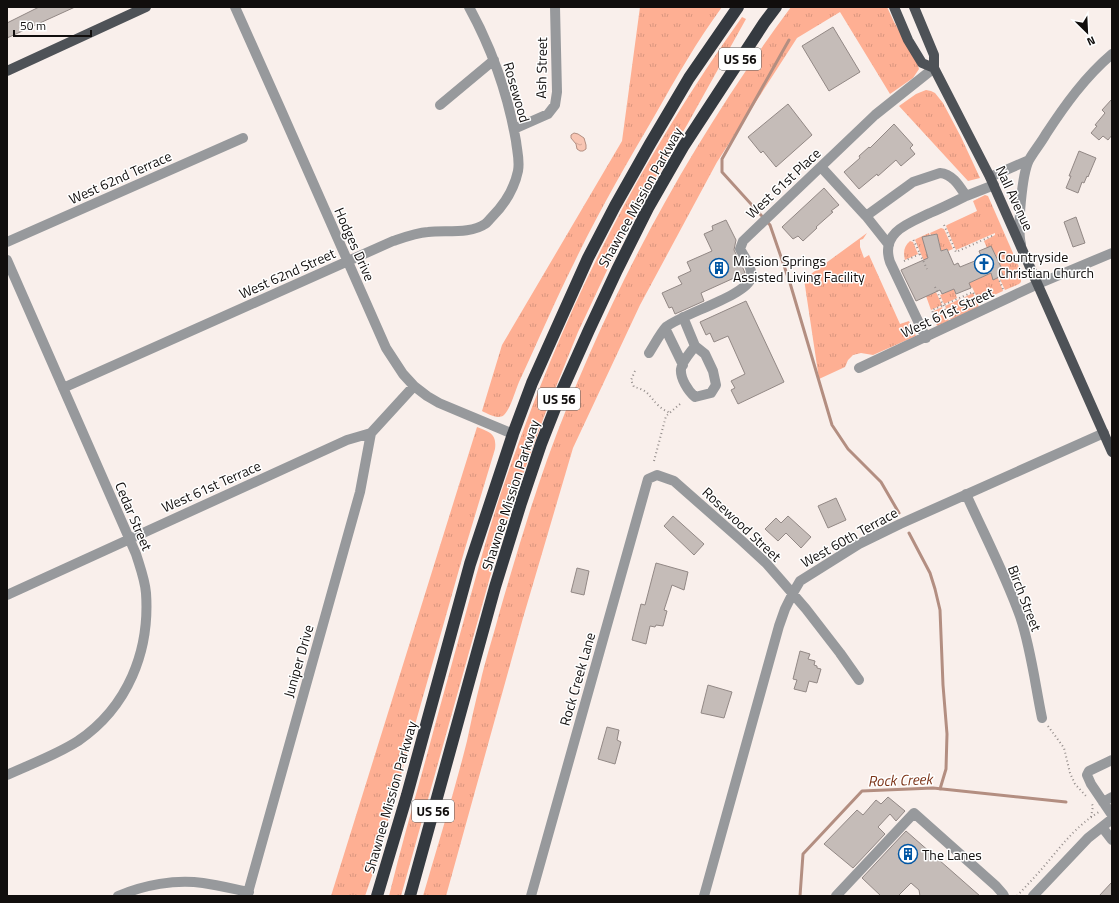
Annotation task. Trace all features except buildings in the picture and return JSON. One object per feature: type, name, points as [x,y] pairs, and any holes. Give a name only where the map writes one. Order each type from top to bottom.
[{"type":"highway","name":"Shawnee Mission Parkway","points":[[378,896],[470,564],[513,434],[532,383],[585,265],[615,206],[689,78],[738,7]]},
{"type":"highway","name":"Shawnee Mission Parkway","points":[[410,896],[495,587],[541,444],[563,388],[588,330],[652,201],[683,147],[776,7]]},
{"type":"main road","points":[[7,71],[146,7]]},
{"type":"main road","name":"Nall Avenue","points":[[894,7],[908,40],[922,63],[934,68]]},
{"type":"main road","name":"Nall Avenue","points":[[914,7],[934,54],[934,68],[992,181],[1112,452]]},
{"type":"street","name":"Hodges Drive","points":[[235,7],[386,348],[403,374],[414,386],[427,396],[439,403],[513,434]]},
{"type":"street","name":"Rosewood","points":[[470,7],[494,60],[514,129],[519,160],[518,171],[513,188]]},
{"type":"street","name":"Ash Street","points":[[514,129],[548,114],[555,105],[557,92],[555,7]]},
{"type":"street","points":[[1021,246],[1019,232],[1020,214],[1025,173],[1029,160],[1063,109],[1080,87],[1112,54]]},
{"type":"street","points":[[440,105],[494,60]]},
{"type":"street","name":"West 61st Place","points":[[683,317],[738,291],[747,284],[751,278],[751,268],[740,249],[743,241],[875,115],[934,68]]},
{"type":"street","name":"West 62nd Terrace","points":[[7,242],[243,138]]},
{"type":"street","points":[[926,338],[890,262],[888,255],[889,245],[894,234],[903,226],[966,196],[1029,160]]},
{"type":"street","points":[[821,167],[866,216],[889,245]]},
{"type":"street","points":[[866,216],[914,182],[940,173],[944,173],[956,181],[966,196]]},
{"type":"street","name":"West 62nd Street","points":[[64,388],[393,241],[414,234],[467,231],[484,225],[503,206],[513,188]]},
{"type":"street","name":"West 61st Street","points":[[859,368],[926,338],[1038,284],[1112,253]]},
{"type":"street","name":"Cedar Street","points":[[7,260],[129,539],[143,577],[146,592],[146,629],[142,652],[132,677],[119,700],[109,713],[86,735],[66,748],[7,776]]},
{"type":"street","points":[[649,353],[665,328],[683,317],[695,346],[705,354],[713,370],[716,385],[711,393],[695,397],[689,392],[683,380],[681,369],[695,346]]},
{"type":"street","points":[[665,328],[683,365]]},
{"type":"street","points":[[371,433],[414,386]]},
{"type":"street","name":"West 61st Terrace","points":[[7,595],[347,440],[371,433]]},
{"type":"street","name":"Juniper Drive","points":[[248,894],[360,492],[371,433]]},
{"type":"street","name":"West 60th Terrace","points":[[704,896],[779,626],[785,609],[800,581],[859,544],[900,524],[1104,433]]},
{"type":"street","name":"Rosewood Street","points":[[657,475],[674,482],[756,554],[793,593],[859,680]]},
{"type":"street","name":"Rock Creek Lane","points":[[532,896],[643,493],[648,478],[657,475]]},
{"type":"street","name":"Birch Street","points":[[966,494],[1020,617],[1030,651],[1042,718]]},
{"type":"street","points":[[1108,805],[1091,784],[1087,776],[1089,771],[1112,760]]},
{"type":"street","points":[[836,896],[914,813],[996,886],[1004,896]]},
{"type":"street","points":[[1033,896],[1088,838],[1112,820]]},
{"type":"street","points":[[1102,827],[1112,840]]},
{"type":"street","points":[[118,896],[147,886],[172,882],[202,882],[248,894]]},
{"type":"path","points":[[944,225],[956,252],[994,235]]},
{"type":"path","points":[[913,238],[927,270]]},
{"type":"path","points":[[904,261],[920,254]]},
{"type":"path","points":[[998,277],[1004,292]]},
{"type":"path","points":[[935,287],[949,319]]},
{"type":"path","points":[[934,316],[932,310],[973,292],[979,304]]},
{"type":"path","points":[[635,371],[631,380],[634,387],[640,388],[648,393],[658,406],[670,413]]},
{"type":"path","points":[[654,461],[666,416],[680,404]]},
{"type":"path","points":[[1042,718],[1064,748],[1070,773],[1075,784],[1090,800],[1093,806],[1091,817]]},
{"type":"path","points":[[1017,896],[1074,831],[1108,805]]},
{"type":"green space","points":[[640,7],[722,7],[679,74],[594,224],[554,306],[519,382],[509,408],[502,416],[493,416],[482,411],[502,345],[622,141]]},
{"type":"green space","points":[[791,7],[887,7],[916,59],[919,69],[913,78],[890,94],[840,12],[797,38],[717,162],[640,305],[573,448],[523,618],[446,896],[423,896],[457,780],[484,667],[510,575],[540,479],[570,400],[623,282],[652,225],[718,114],[753,60]]},
{"type":"green space","points":[[742,17],[746,19],[687,125],[654,180],[610,264],[578,332],[545,414],[514,499],[490,577],[401,896],[389,896],[488,533],[513,457],[538,392],[579,296],[609,234],[639,178],[706,69]]},
{"type":"green space","points":[[926,90],[935,93],[943,103],[980,178],[968,181],[899,106],[916,94]]},
{"type":"green space","points":[[985,195],[988,196],[1023,276],[1021,276],[1021,282],[1019,284],[1005,290],[999,277],[1003,275],[1000,269],[1002,268],[994,252],[987,248],[984,241],[995,235],[995,233],[956,250],[946,226],[977,211],[973,201]]},
{"type":"green space","points":[[941,228],[944,229],[953,249],[941,251],[937,234],[931,235],[930,233]]},
{"type":"green space","points":[[867,233],[863,239],[860,240],[860,247],[864,258],[869,255],[900,324],[909,321],[916,336],[873,355],[861,353],[853,355],[848,360],[845,367],[819,379],[804,279]]},
{"type":"green space","points":[[929,233],[930,236],[923,238],[930,266],[927,268],[915,240]]},
{"type":"green space","points":[[910,241],[913,242],[918,254],[905,260],[904,249]]},
{"type":"green space","points":[[991,273],[993,279],[998,278],[1003,291],[979,302],[969,283]]},
{"type":"green space","points":[[954,289],[957,298],[944,304],[940,295]]},
{"type":"green space","points":[[936,292],[942,305],[931,310],[926,296]]},
{"type":"green space","points":[[973,293],[979,307],[951,320],[945,306],[963,299]]},
{"type":"green space","points":[[942,307],[949,321],[937,326],[934,311]]},
{"type":"green space","points":[[477,427],[493,436],[495,440],[495,449],[464,552],[373,873],[365,896],[331,896]]},
{"type":"water","points":[[574,133],[584,138],[586,149],[583,151],[577,149],[576,144],[571,138],[571,135]]},
{"type":"waterway","points":[[789,40],[722,159],[722,172],[770,225],[790,283],[832,425],[848,449],[881,482],[899,513]]},
{"type":"waterway","points":[[909,533],[930,573],[940,610],[943,685],[947,734],[946,769],[940,789]]},
{"type":"waterway","name":"Rock Creek","points":[[800,896],[803,854],[862,791],[933,788],[1066,802]]},
{"type":"place","name":"Countryside Christian Church","points":[[984,264]]},
{"type":"place","name":"Mission Springs Assisted Living Facility","points":[[719,268]]},
{"type":"place","name":"The Lanes","points":[[908,854]]}]
